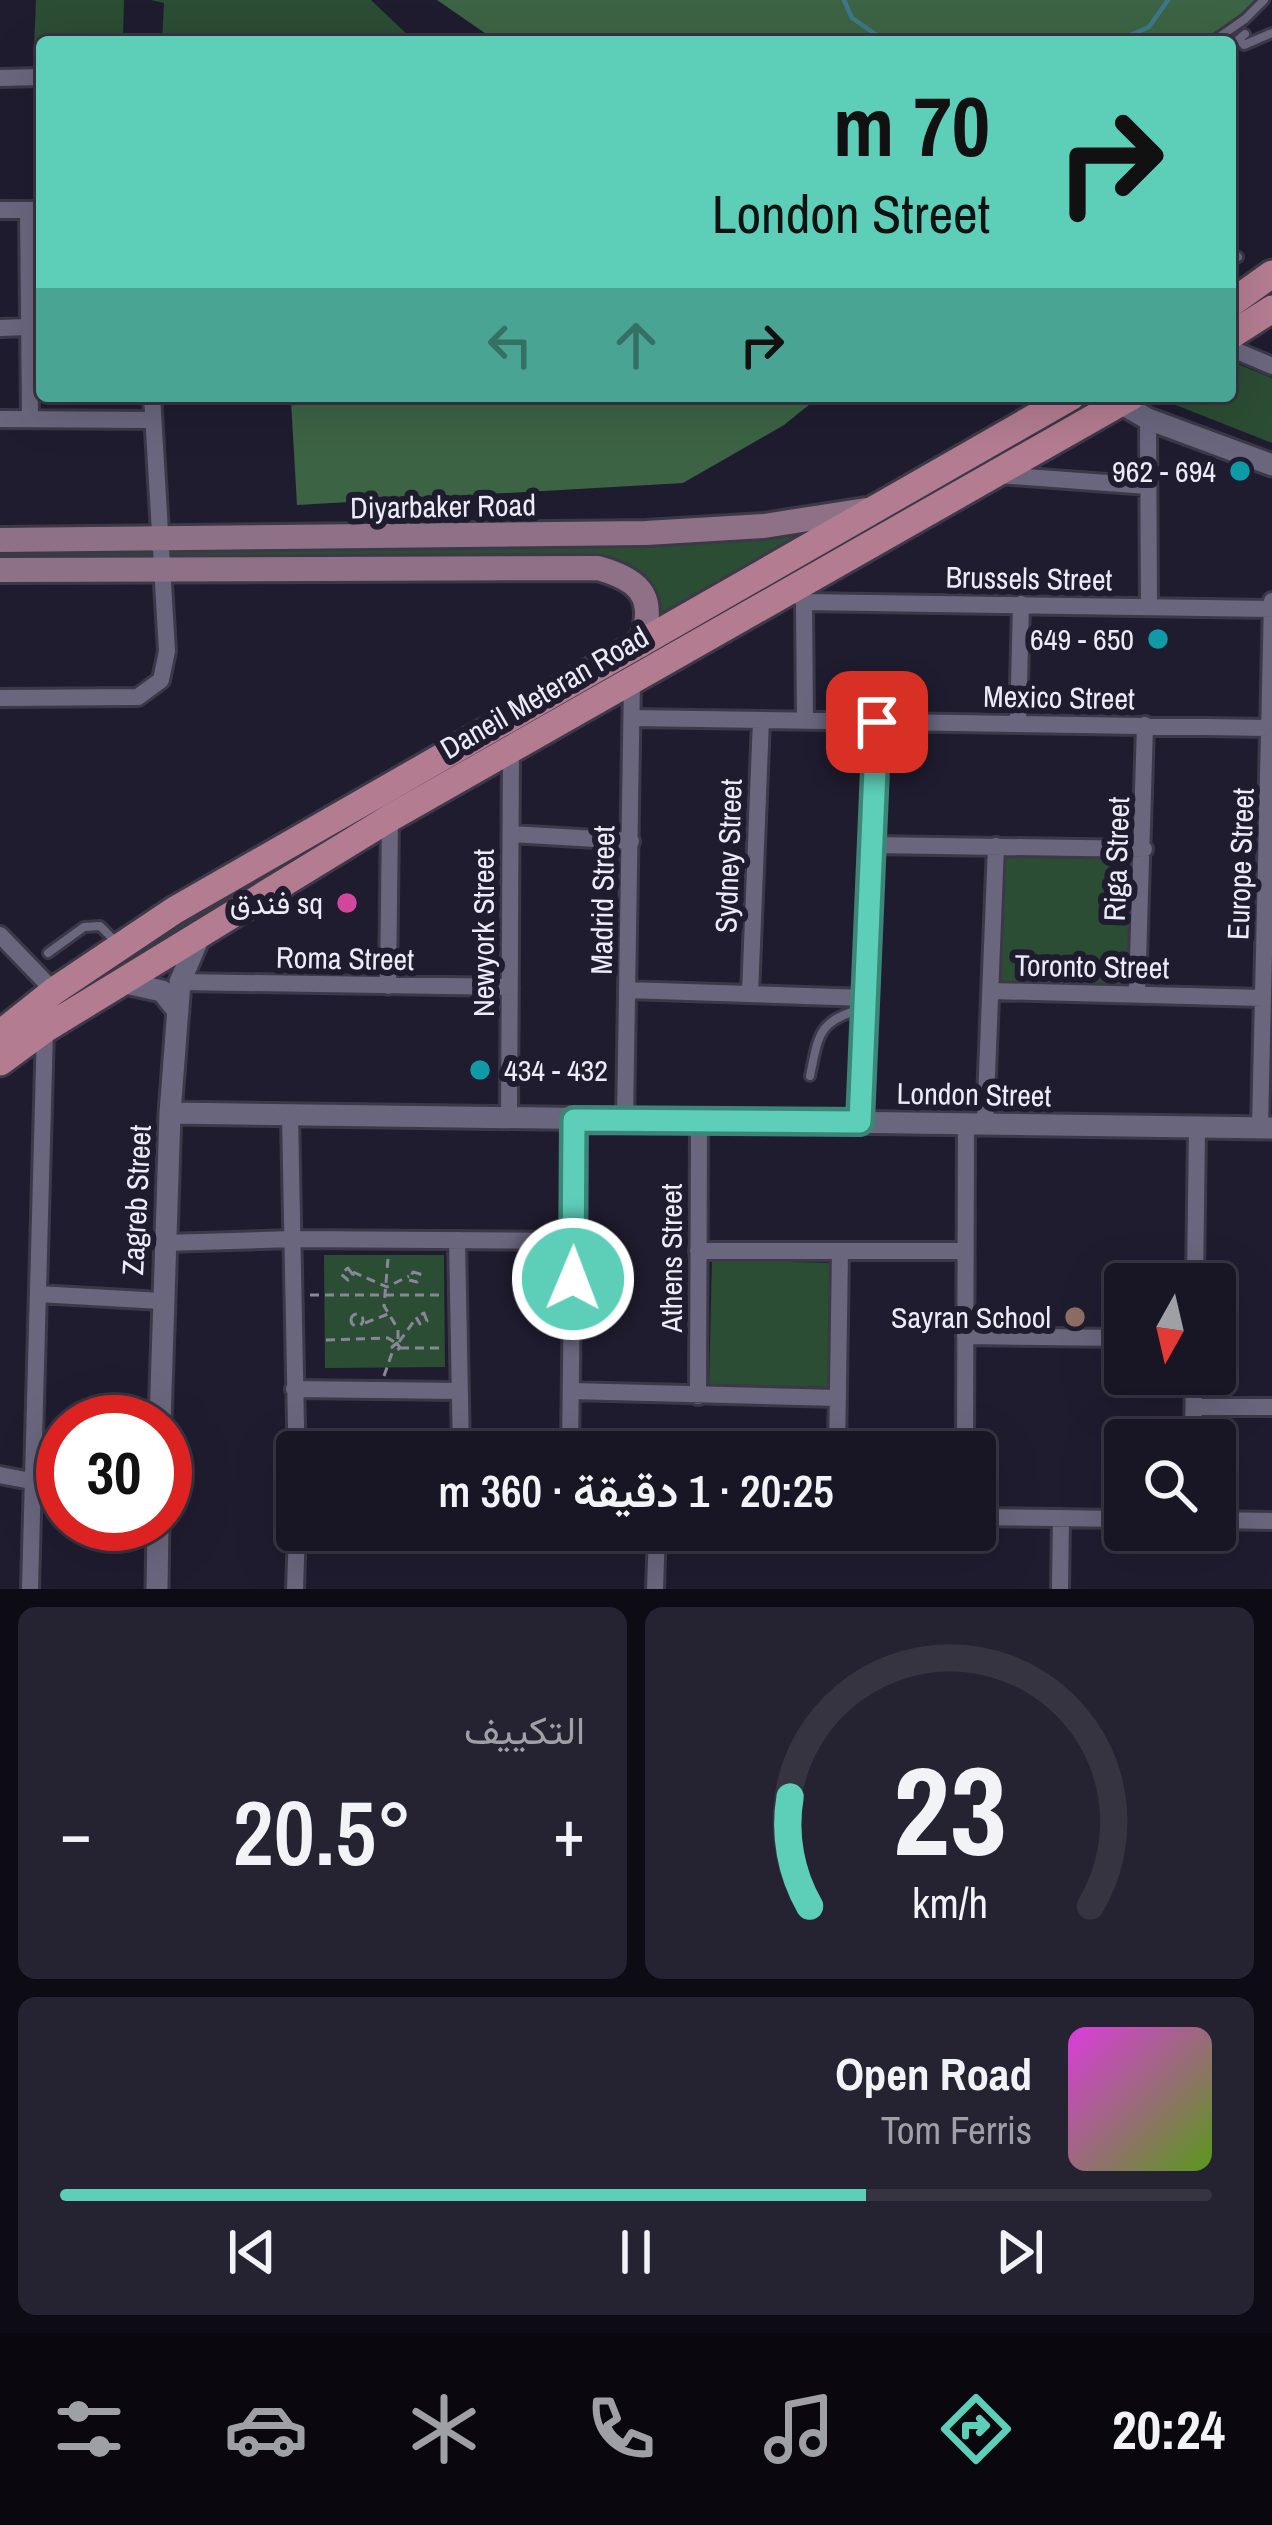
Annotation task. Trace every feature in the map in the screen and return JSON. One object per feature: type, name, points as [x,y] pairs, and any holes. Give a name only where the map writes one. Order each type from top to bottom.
[{"type":"main road","points":[[1236,300],[1272,274]]},
{"type":"main road","points":[[1236,332],[1272,309]]},
{"type":"main road","name":"Daneil Meteran Road","points":[[0,1034],[175,910],[1062,402]]},
{"type":"main road","name":"Daneil Meteran Road","points":[[0,1062],[45,1029],[390,818],[632,681],[799,594],[988,475],[1133,406]]},
{"type":"main road","name":"Diyarbaker Road","points":[[0,540],[728,530],[802,522],[886,505]]},
{"type":"main road","name":"Diyarbaker Road","points":[[0,570],[598,568],[631,581],[644,592],[649,608],[640,645]]},
{"type":"street","points":[[0,78],[36,77]]},
{"type":"street","points":[[0,210],[35,210],[27,328],[30,419]]},
{"type":"street","points":[[0,328],[27,328]]},
{"type":"street","points":[[1236,351],[1272,366]]},
{"type":"street","points":[[0,698],[138,697],[151,691],[167,666],[152,402]]},
{"type":"street","points":[[1133,406],[1272,465]]},
{"type":"street","points":[[1133,406],[1148,486],[1149,607]]},
{"type":"street","points":[[0,418],[152,419]]},
{"type":"street","points":[[988,475],[1148,486]]},
{"type":"street","points":[[799,594],[805,720]]},
{"type":"street","name":"Brussels Street","points":[[799,594],[1149,607],[1272,605]]},
{"type":"street","points":[[1018,724],[1021,604]]},
{"type":"street","name":"Europe Street","points":[[1266,1128],[1263,998],[1268,971],[1272,605]]},
{"type":"street","name":"Madrid Street","points":[[626,1120],[632,681]]},
{"type":"street","name":"Mexico Street","points":[[632,718],[1269,728]]},
{"type":"street","name":"Sydney Street","points":[[750,994],[761,720]]},
{"type":"street","points":[[860,1122],[877,722]]},
{"type":"street","name":"Riga Street","points":[[1137,993],[1145,725]]},
{"type":"street","name":"Newyork Street","points":[[509,1118],[512,748]]},
{"type":"street","points":[[388,986],[390,818]]},
{"type":"street","points":[[511,834],[631,842]]},
{"type":"street","points":[[872,845],[1144,849]]},
{"type":"street","points":[[965,1431],[965,1251],[992,991],[996,846]]},
{"type":"street","name":"Zagreb Street","points":[[160,1395],[178,1012],[181,982],[201,933]]},
{"type":"street","points":[[0,935],[54,992]]},
{"type":"street","points":[[121,982],[162,991],[178,1012]]},
{"type":"street","name":"Roma Street","points":[[181,982],[510,987]]},
{"type":"street","points":[[627,990],[865,1002]]},
{"type":"street","name":"Toronto Street","points":[[992,991],[1263,998]]},
{"type":"street","points":[[30,1589],[45,1029]]},
{"type":"street","name":"London Street","points":[[170,1113],[1266,1128]]},
{"type":"street","points":[[290,1115],[295,1431]]},
{"type":"street","points":[[571,1431],[574,1120]]},
{"type":"street","name":"Athens Street","points":[[698,1396],[699,1120]]},
{"type":"street","points":[[1196,1263],[1197,1127]]},
{"type":"street","points":[[458,1240],[460,1431]]},
{"type":"street","points":[[165,1243],[574,1241]]},
{"type":"street","points":[[698,1251],[965,1251]]},
{"type":"street","points":[[836,1431],[840,1252]]},
{"type":"street","points":[[38,1294],[161,1301]]},
{"type":"street","points":[[965,1336],[1104,1338]]},
{"type":"street","points":[[294,1389],[460,1391]]},
{"type":"street","points":[[572,1391],[837,1398]]},
{"type":"street","points":[[1194,1395],[1194,1419]]},
{"type":"street","points":[[1194,1407],[1272,1407]]},
{"type":"street","points":[[0,1475],[31,1481]]},
{"type":"street","points":[[996,1516],[1104,1519]]},
{"type":"street","points":[[1060,1589],[1061,1518]]},
{"type":"street","points":[[1236,1520],[1272,1521]]},
{"type":"street","points":[[157,1589],[158,1551]]},
{"type":"street","points":[[295,1589],[296,1551]]},
{"type":"street","points":[[655,1589],[656,1551]]},
{"type":"lane","points":[[1221,36],[1264,0]]},
{"type":"lane","points":[[1245,34],[1239,39],[1244,45],[1272,33]]},
{"type":"lane","points":[[48,952],[95,924],[119,947]]},
{"type":"lane","points":[[810,1076],[818,1033],[830,1020],[865,1002]]},
{"type":"path","points":[[372,1391],[388,1372],[397,1346],[398,1329],[384,1306],[388,1239]]},
{"type":"path","points":[[353,1273],[387,1287],[409,1276]]},
{"type":"path","points":[[292,1295],[458,1295]]},
{"type":"path","points":[[363,1323],[388,1314]]},
{"type":"path","points":[[397,1346],[416,1320]]},
{"type":"path","points":[[326,1340],[388,1338],[397,1346],[459,1348]]},
{"type":"green space","points":[[36,0],[124,0],[123,36],[36,36],[34,48]]},
{"type":"green space","points":[[151,0],[371,0],[409,36],[162,36],[164,3]]},
{"type":"green space","points":[[437,0],[1268,0],[1254,17],[1227,36],[489,36]]},
{"type":"green space","points":[[1236,363],[1272,378],[1272,443],[1168,402],[1236,402]]},
{"type":"green space","points":[[291,402],[813,402],[784,425],[683,483],[297,505]]},
{"type":"green space","points":[[1064,402],[1118,402],[191,937],[0,1036],[93,967],[671,629],[616,573],[0,570],[0,540],[840,516]]},
{"type":"green space","points":[[996,846],[1144,849],[1137,993],[992,991]]},
{"type":"green space","points":[[324,1255],[444,1255],[445,1367],[325,1368]]},
{"type":"green space","points":[[712,1260],[833,1263],[831,1387],[709,1385]]},
{"type":"waterway","points":[[844,0],[852,18],[878,36]]},
{"type":"waterway","points":[[1128,36],[1149,27],[1168,0]]},
{"type":"place","name":"962 - 694","points":[[1240,471]]},
{"type":"place","name":"649 - 650","points":[[1158,639]]},
{"type":"place","name":"فندق sq","points":[[347,903]]},
{"type":"place","name":"434 - 432","points":[[480,1070]]},
{"type":"place","name":"Sayran School","points":[[1075,1317]]},
{"type":"route","points":[[573,1279],[574,1120],[860,1122],[877,722]]}]
